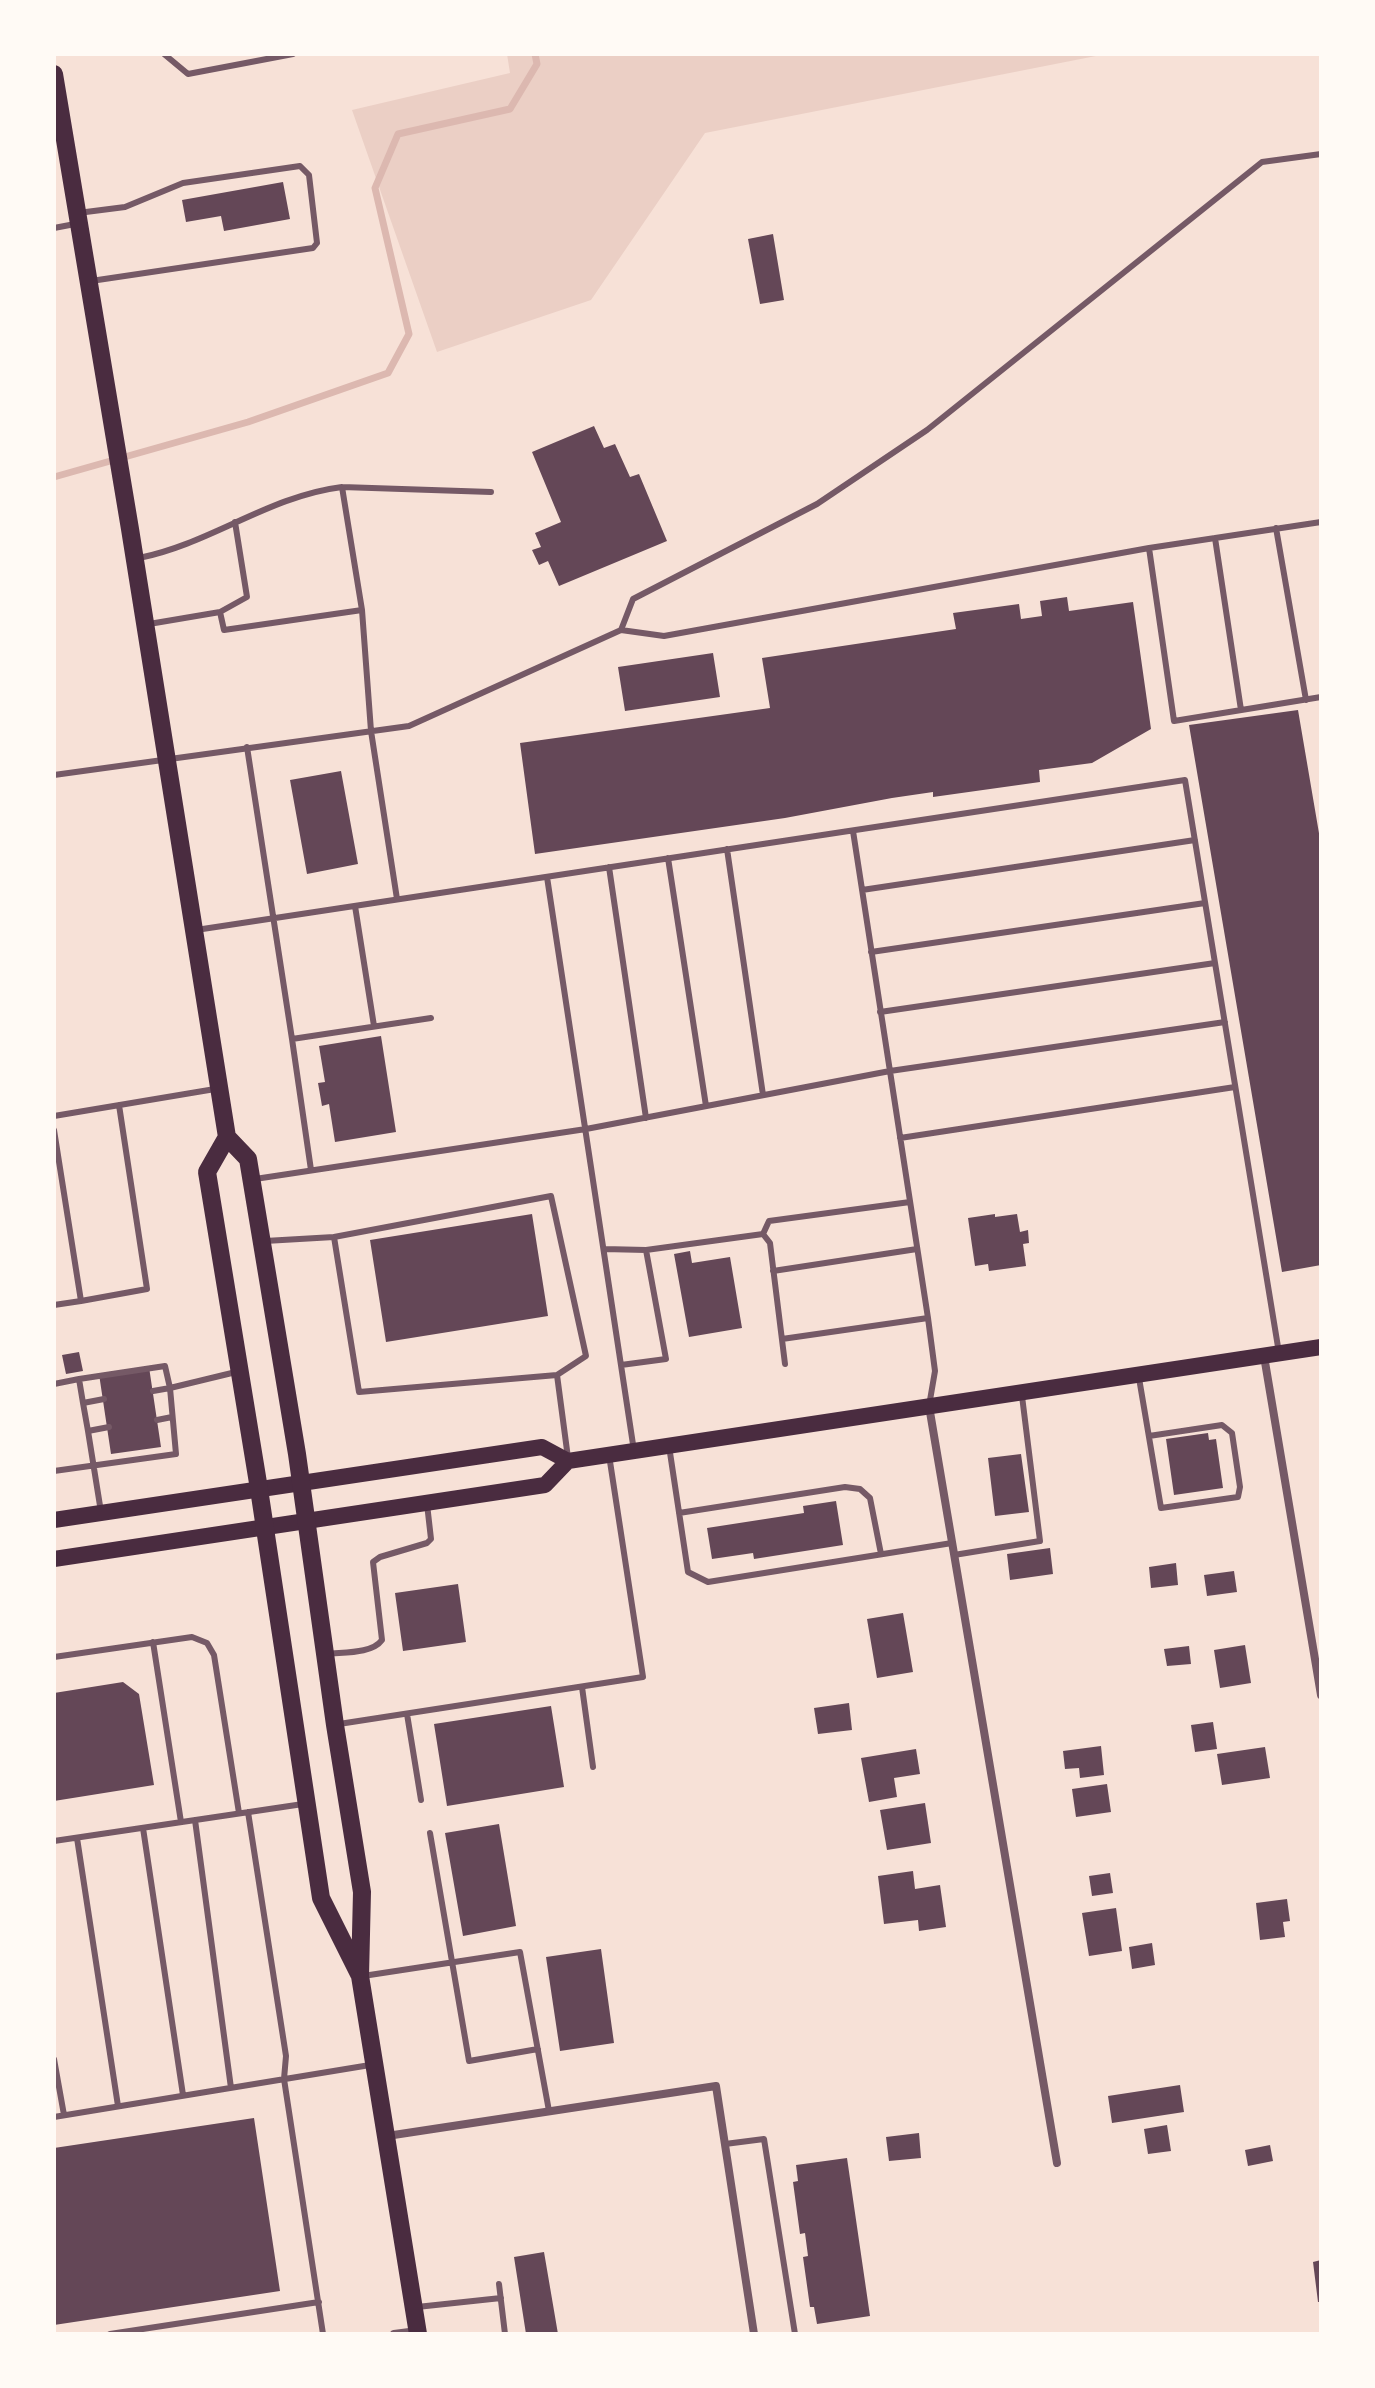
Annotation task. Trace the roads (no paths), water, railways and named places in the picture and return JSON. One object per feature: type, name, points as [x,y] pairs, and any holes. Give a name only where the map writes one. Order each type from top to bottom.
[{"type":"main road","points":[[54,74],[227,1137],[248,1159],[262,1241],[362,1892],[360,1976],[418,2332]]},
{"type":"main road","points":[[227,1137],[207,1172],[321,1898],[360,1976]]},
{"type":"main road","points":[[54,1520],[542,1447],[568,1461],[1321,1347]]},
{"type":"main road","points":[[54,1559],[545,1485],[568,1461]]},
{"type":"street","points":[[1272,1354],[1321,1695]]},
{"type":"street","points":[[929,1406],[1057,2163]]},
{"type":"street","points":[[386,2136],[716,2086],[754,2334]]},
{"type":"street","points":[[394,2334],[418,2332]]},
{"type":"lane","points":[[164,54],[188,74],[293,54]]},
{"type":"lane","points":[[621,630],[633,599],[817,504],[927,430],[1262,162],[1321,154]]},
{"type":"lane","points":[[54,228],[77,218],[125,207],[183,183],[300,166],[309,175],[317,243],[313,248],[88,282]]},
{"type":"lane","points":[[135,559],[185,545],[298,496],[342,487],[491,492]]},
{"type":"lane","points":[[342,487],[362,610],[371,731],[397,899]]},
{"type":"lane","points":[[145,624],[220,612],[247,597],[235,522]]},
{"type":"lane","points":[[54,775],[409,726],[621,630],[664,636],[1149,548],[1321,522]]},
{"type":"lane","points":[[1276,528],[1306,700]]},
{"type":"lane","points":[[1215,538],[1241,710]]},
{"type":"lane","points":[[1149,548],[1174,721],[1321,697]]},
{"type":"lane","points":[[220,612],[224,630],[362,610]]},
{"type":"lane","points":[[247,747],[311,1170]]},
{"type":"lane","points":[[194,930],[1185,780],[1235,1087],[1272,1354]]},
{"type":"lane","points":[[853,831],[928,1318],[935,1371],[929,1406]]},
{"type":"lane","points":[[862,890],[1195,840]]},
{"type":"lane","points":[[727,849],[763,1095]]},
{"type":"lane","points":[[668,858],[706,1106]]},
{"type":"lane","points":[[609,867],[646,1118]]},
{"type":"lane","points":[[547,877],[634,1451]]},
{"type":"lane","points":[[871,952],[1205,903]]},
{"type":"lane","points":[[355,906],[374,1026]]},
{"type":"lane","points":[[880,1012],[1215,963]]},
{"type":"lane","points":[[292,1039],[431,1018]]},
{"type":"lane","points":[[251,1179],[586,1129],[890,1071],[1225,1022]]},
{"type":"lane","points":[[900,1138],[1235,1087]]},
{"type":"lane","points":[[54,1116],[219,1088]]},
{"type":"lane","points":[[54,1305],[147,1289],[119,1105]]},
{"type":"lane","points":[[54,1130],[81,1301]]},
{"type":"lane","points":[[262,1241],[334,1237],[551,1196],[586,1356],[557,1375],[359,1392],[334,1237]]},
{"type":"lane","points":[[763,1234],[769,1221],[910,1202]]},
{"type":"lane","points":[[604,1249],[646,1250],[763,1234]]},
{"type":"lane","points":[[763,1234],[770,1243],[785,1364]]},
{"type":"lane","points":[[773,1271],[917,1249]]},
{"type":"lane","points":[[621,1365],[666,1359],[646,1250]]},
{"type":"lane","points":[[782,1339],[928,1318]]},
{"type":"lane","points":[[54,1384],[165,1366],[176,1454],[54,1471]]},
{"type":"lane","points":[[153,1391],[239,1371]]},
{"type":"lane","points":[[1138,1374],[1161,1508],[1238,1497],[1240,1487],[1232,1433],[1222,1425],[1149,1436]]},
{"type":"lane","points":[[557,1375],[568,1461]]},
{"type":"lane","points":[[79,1379],[101,1512]]},
{"type":"lane","points":[[954,1555],[1040,1541],[1021,1392]]},
{"type":"lane","points":[[83,1403],[104,1399]]},
{"type":"lane","points":[[157,1420],[172,1417]]},
{"type":"lane","points":[[88,1431],[109,1427]]},
{"type":"lane","points":[[669,1446],[688,1572],[708,1582],[952,1543]]},
{"type":"lane","points":[[335,1725],[643,1677],[609,1455]]},
{"type":"lane","points":[[679,1513],[845,1487],[860,1489],[870,1498],[881,1554]]},
{"type":"lane","points":[[325,1655],[368,1649],[382,1640],[373,1562],[431,1539],[427,1504]]},
{"type":"lane","points":[[54,1657],[192,1637],[207,1643],[214,1655],[239,1813]]},
{"type":"lane","points":[[153,1642],[181,1822]]},
{"type":"lane","points":[[582,1687],[593,1767]]},
{"type":"lane","points":[[407,1714],[421,1800]]},
{"type":"lane","points":[[54,1841],[306,1803]]},
{"type":"lane","points":[[248,1812],[286,2056],[284,2079],[323,2334]]},
{"type":"lane","points":[[195,1820],[231,2088]]},
{"type":"lane","points":[[143,1828],[183,2095]]},
{"type":"lane","points":[[430,1833],[469,2061],[538,2049]]},
{"type":"lane","points":[[77,1838],[118,2106]]},
{"type":"lane","points":[[360,1976],[520,1952],[549,2111]]},
{"type":"lane","points":[[54,2059],[64,2115]]},
{"type":"lane","points":[[54,2117],[374,2064]]},
{"type":"lane","points":[[725,2144],[764,2139],[795,2334]]},
{"type":"lane","points":[[499,2284],[505,2334]]},
{"type":"lane","points":[[413,2307],[501,2298]]},
{"type":"lane","points":[[110,2334],[319,2302]]},
{"type":"waterway","points":[[54,477],[248,422],[388,373],[409,334],[375,188],[398,134],[510,109],[537,64],[535,54]]}]
